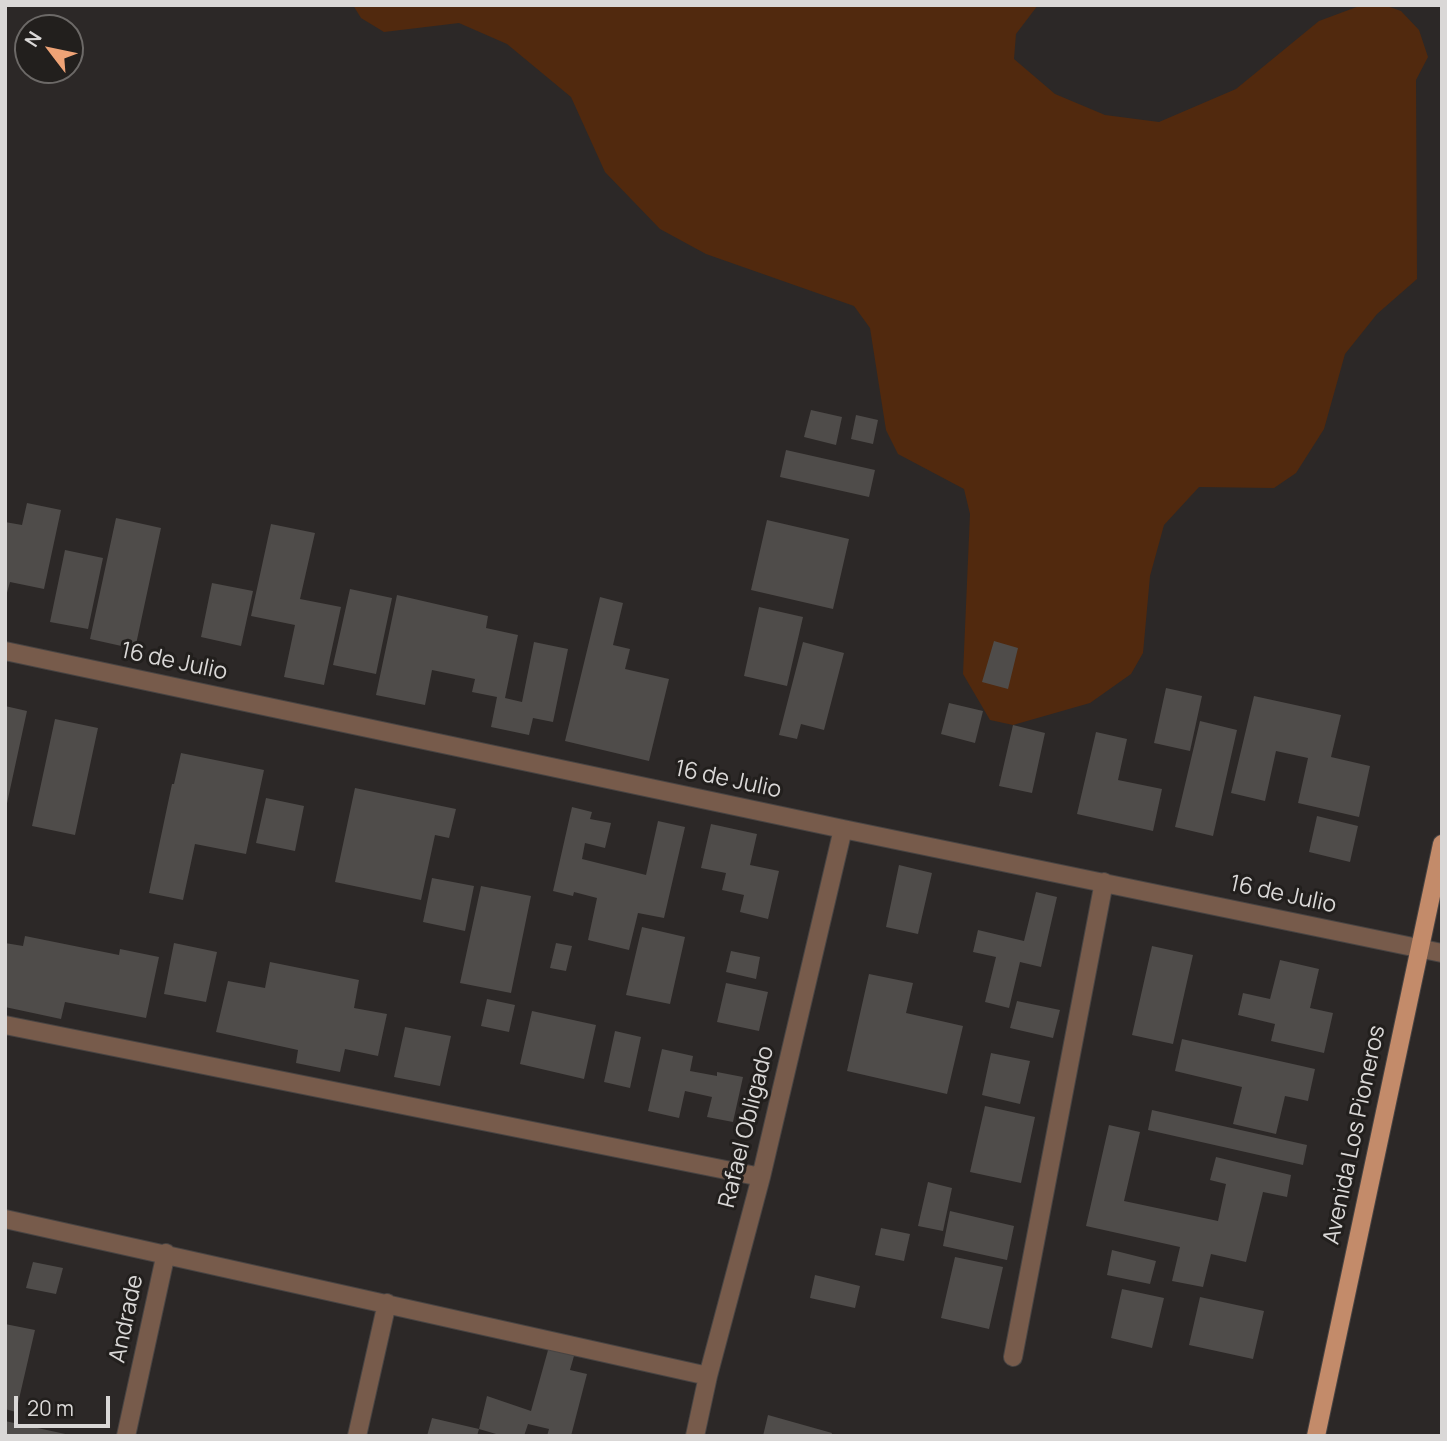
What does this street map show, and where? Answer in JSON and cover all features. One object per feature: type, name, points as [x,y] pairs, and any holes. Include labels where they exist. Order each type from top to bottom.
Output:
[{"type":"main road","name":"Avenida Los Pioneros","points":[[1316,1436],[1442,844]]},
{"type":"street","name":"16 de Julio","points":[[5,651],[1442,953]]},
{"type":"street","name":"Rafael Obligado","points":[[695,1436],[708,1376],[761,1177],[843,829]]},
{"type":"street","points":[[1013,1357],[1104,882]]},
{"type":"street","points":[[5,1026],[761,1177]]},
{"type":"street","points":[[5,1219],[708,1376]]},
{"type":"street","name":"Andrade","points":[[126,1436],[166,1253]]},
{"type":"street","points":[[357,1436],[387,1303]]},
{"type":"shaded area","points":[[353,5],[1038,5],[1016,34],[1014,59],[1055,94],[1105,115],[1159,122],[1236,89],[1319,21],[1362,5],[1384,5],[1401,11],[1419,30],[1428,57],[1416,80],[1417,279],[1377,314],[1345,354],[1324,429],[1296,473],[1274,488],[1199,487],[1164,525],[1150,576],[1143,653],[1131,674],[1090,703],[1013,725],[990,720],[963,674],[970,514],[964,489],[898,454],[886,430],[870,328],[854,306],[706,254],[660,229],[605,172],[571,97],[507,44],[459,23],[384,32],[361,18]]},
{"type":"building","points":[[811,410],[842,417],[836,445],[804,437]]},
{"type":"building","points":[[856,415],[878,420],[873,444],[851,439]]},
{"type":"building","points":[[786,450],[875,470],[869,497],[780,477]]},
{"type":"building","points":[[27,503],[61,510],[44,589],[10,582],[5,600],[5,522],[22,525]]},
{"type":"building","points":[[116,518],[161,528],[135,649],[90,639]]},
{"type":"building","points":[[767,520],[849,539],[833,609],[751,590]]},
{"type":"building","points":[[271,524],[315,533],[300,599],[341,607],[324,685],[284,677],[295,625],[251,616]]},
{"type":"building","points":[[65,550],[103,558],[88,629],[50,622]]},
{"type":"building","points":[[212,583],[253,591],[241,646],[201,637]]},
{"type":"building","points":[[350,589],[392,598],[376,674],[333,665]]},
{"type":"building","points":[[397,595],[488,616],[486,628],[518,635],[505,698],[522,702],[534,642],[568,649],[553,722],[533,718],[529,735],[491,727],[497,697],[472,692],[475,679],[432,670],[425,705],[376,695]]},
{"type":"building","points":[[600,597],[623,603],[613,645],[630,649],[625,669],[669,679],[649,761],[565,741]]},
{"type":"building","points":[[759,607],[803,617],[787,686],[744,676]]},
{"type":"building","points":[[994,641],[1018,648],[1008,689],[982,682]]},
{"type":"building","points":[[803,642],[844,653],[824,730],[801,724],[797,739],[779,735]]},
{"type":"building","points":[[1166,688],[1202,696],[1190,751],[1154,743]]},
{"type":"building","points":[[1254,696],[1341,715],[1331,757],[1370,766],[1359,817],[1298,803],[1308,758],[1276,751],[1265,801],[1231,793]]},
{"type":"building","points":[[949,703],[983,711],[975,743],[941,734]]},
{"type":"building","points":[[5,706],[27,711],[6,808],[5,808]]},
{"type":"building","points":[[55,719],[98,728],[75,835],[32,826]]},
{"type":"building","points":[[1200,721],[1237,730],[1213,836],[1175,827]]},
{"type":"building","points":[[1013,725],[1045,733],[1032,793],[999,786]]},
{"type":"building","points":[[1096,732],[1127,739],[1118,780],[1162,789],[1153,831],[1077,814]]},
{"type":"building","points":[[181,753],[264,770],[246,854],[195,844],[183,900],[149,893]]},
{"type":"building","points":[[355,788],[456,809],[449,838],[435,835],[421,900],[335,882]]},
{"type":"building","points":[[266,798],[304,806],[295,851],[256,843]]},
{"type":"building","points":[[572,807],[592,812],[590,819],[611,823],[605,848],[585,843],[582,859],[646,875],[658,821],[685,827],[664,918],[638,913],[629,950],[588,940],[597,898],[574,892],[573,896],[553,891]]},
{"type":"building","points":[[1317,816],[1358,826],[1350,862],[1309,852]]},
{"type":"building","points":[[711,824],[757,834],[750,865],[779,871],[768,919],[740,912],[744,895],[722,890],[726,873],[701,868]]},
{"type":"building","points":[[899,865],[932,873],[918,934],[886,927]]},
{"type":"building","points":[[432,878],[474,886],[465,931],[423,922]]},
{"type":"building","points":[[481,886],[531,896],[511,993],[460,983]]},
{"type":"building","points":[[1036,892],[1057,897],[1041,967],[1020,962],[1009,1008],[985,1002],[996,957],[973,952],[978,930],[1024,941]]},
{"type":"building","points":[[642,927],[685,937],[670,1004],[626,995]]},
{"type":"building","points":[[25,936],[119,955],[120,949],[159,957],[146,1018],[65,1002],[61,1019],[5,1007],[5,943],[23,946]]},
{"type":"building","points":[[174,943],[217,952],[206,1002],[164,994]]},
{"type":"building","points":[[556,943],[572,946],[566,971],[550,968]]},
{"type":"building","points":[[1152,946],[1193,955],[1173,1044],[1132,1035]]},
{"type":"building","points":[[731,951],[760,957],[756,979],[726,972]]},
{"type":"building","points":[[1280,960],[1319,969],[1310,1008],[1333,1013],[1324,1053],[1271,1041],[1275,1024],[1238,1015],[1243,993],[1270,999]]},
{"type":"building","points":[[270,962],[359,980],[354,1008],[387,1014],[378,1056],[345,1049],[340,1072],[296,1063],[298,1050],[216,1032],[228,981],[265,988]]},
{"type":"building","points":[[869,974],[913,983],[906,1013],[963,1026],[947,1094],[847,1071]]},
{"type":"building","points":[[726,983],[768,992],[759,1031],[717,1022]]},
{"type":"building","points":[[487,999],[515,1005],[509,1032],[481,1026]]},
{"type":"building","points":[[1017,1001],[1060,1010],[1053,1038],[1010,1028]]},
{"type":"building","points":[[532,1011],[596,1025],[584,1079],[520,1064]]},
{"type":"building","points":[[405,1027],[451,1036],[440,1086],[394,1077]]},
{"type":"building","points":[[615,1031],[641,1037],[630,1088],[604,1082]]},
{"type":"building","points":[[1182,1039],[1315,1069],[1308,1101],[1285,1096],[1276,1134],[1233,1124],[1242,1087],[1175,1071]]},
{"type":"building","points":[[662,1049],[693,1056],[690,1071],[743,1077],[733,1122],[707,1117],[712,1097],[685,1091],[679,1118],[648,1111]]},
{"type":"building","points":[[991,1053],[1030,1061],[1020,1104],[982,1095]]},
{"type":"building","points":[[985,1106],[1035,1117],[1021,1183],[970,1172]]},
{"type":"building","points":[[1152,1110],[1307,1145],[1303,1165],[1148,1130]]},
{"type":"building","points":[[1109,1125],[1140,1132],[1124,1201],[1218,1221],[1226,1184],[1210,1180],[1216,1157],[1291,1175],[1287,1197],[1263,1192],[1246,1262],[1211,1254],[1203,1287],[1172,1281],[1180,1247],[1086,1226]]},
{"type":"building","points":[[928,1182],[952,1188],[943,1231],[918,1226]]},
{"type":"building","points":[[950,1211],[1014,1226],[1007,1260],[943,1246]]},
{"type":"building","points":[[881,1228],[910,1234],[904,1261],[875,1255]]},
{"type":"building","points":[[1112,1250],[1156,1261],[1150,1284],[1107,1275]]},
{"type":"building","points":[[955,1257],[1003,1267],[989,1329],[941,1318]]},
{"type":"building","points":[[33,1262],[63,1268],[56,1294],[26,1288]]},
{"type":"building","points":[[815,1275],[860,1286],[855,1308],[810,1298]]},
{"type":"building","points":[[1122,1289],[1164,1298],[1152,1348],[1111,1338]]},
{"type":"building","points":[[1200,1297],[1264,1311],[1253,1359],[1189,1345]]},
{"type":"building","points":[[5,1324],[35,1330],[16,1412],[5,1409]]},
{"type":"building","points":[[550,1343],[576,1349],[570,1370],[587,1374],[571,1436],[547,1436],[549,1429],[528,1424],[524,1436],[503,1436],[479,1429],[487,1396],[531,1411]]},
{"type":"building","points":[[768,1415],[832,1433],[831,1436],[763,1436]]},
{"type":"building","points":[[432,1418],[479,1429],[477,1436],[427,1436]]},
{"type":"building","points":[[5,1421],[70,1435],[70,1436],[5,1436]]}]
